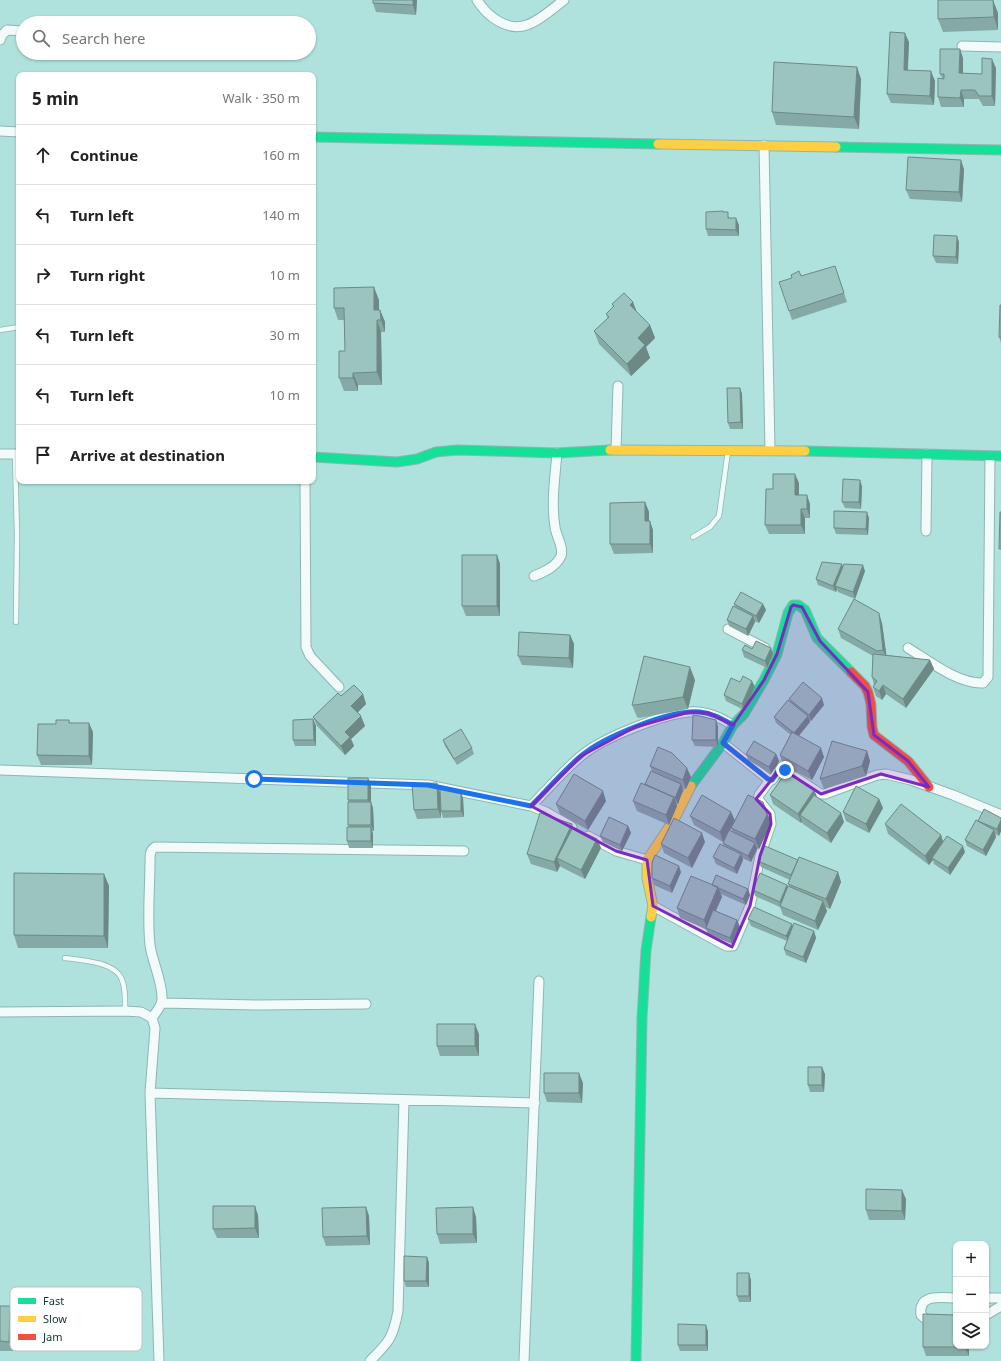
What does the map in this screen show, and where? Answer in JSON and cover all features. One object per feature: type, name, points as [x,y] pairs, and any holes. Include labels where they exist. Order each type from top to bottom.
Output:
[{"type":"street","points":[[477,0],[494,19],[511,26],[520,26],[527,25],[538,19],[564,0]]},
{"type":"street","points":[[0,40],[2,34],[7,30],[16,31]]},
{"type":"street","points":[[962,46],[1001,47]]},
{"type":"street","points":[[0,131],[16,132]]},
{"type":"street","points":[[316,137],[1001,150]]},
{"type":"street","points":[[764,145],[770,450]]},
{"type":"street","points":[[616,450],[618,386]]},
{"type":"street","points":[[316,457],[397,462],[417,459],[436,452],[445,451],[557,453],[616,450],[770,450],[1001,456]]},
{"type":"street","points":[[534,576],[550,569],[560,558],[561,554],[561,547],[555,527],[554,514],[557,453]]},
{"type":"street","points":[[0,454],[16,454]]},
{"type":"street","points":[[926,532],[927,454]]},
{"type":"street","points":[[908,648],[948,672],[967,681],[983,683],[988,677],[990,456]]},
{"type":"street","points":[[305,484],[306,647],[310,656],[339,687]]},
{"type":"street","points":[[636,1361],[642,1011],[646,950],[653,906],[647,878],[648,860],[675,818],[694,781],[723,743],[733,725],[744,714],[756,694],[777,654],[788,613],[793,605],[802,607],[808,614],[815,633],[820,641],[865,686],[871,704],[872,727],[874,735],[908,761],[929,787]]},
{"type":"street","points":[[728,629],[777,654]]},
{"type":"street","points":[[531,806],[581,756],[593,747],[635,727],[689,712],[709,713],[722,718],[733,725]]},
{"type":"street","points":[[723,743],[770,780]]},
{"type":"street","points":[[0,770],[428,785],[531,806],[546,812],[616,851],[648,860]]},
{"type":"street","points":[[653,906],[726,946],[733,946],[750,906],[760,856],[771,824],[770,814],[758,799],[759,795],[779,770],[784,770],[823,794],[881,774],[892,775],[954,795],[1001,815]]},
{"type":"street","points":[[152,1018],[162,1003],[162,990],[150,944],[150,861],[152,849],[155,847],[464,851]]},
{"type":"street","points":[[524,1361],[540,981]]},
{"type":"street","points":[[162,1003],[258,1005],[366,1004]]},
{"type":"street","points":[[0,1012],[125,1011],[141,1012],[152,1018],[155,1028],[150,1093],[159,1361]]},
{"type":"street","points":[[150,1093],[534,1103]]},
{"type":"street","points":[[370,1361],[385,1346],[393,1335],[398,1311],[404,1100]]},
{"type":"street","points":[[953,1298],[932,1298],[926,1300],[920,1309],[920,1315],[928,1321],[953,1322]]},
{"type":"street","points":[[989,1298],[1001,1298]]},
{"type":"street","points":[[989,1313],[1001,1306]]},
{"type":"lane","points":[[0,330],[16,327]]},
{"type":"lane","points":[[693,536],[710,527],[719,516],[728,450]]},
{"type":"lane","points":[[16,622],[17,484]]},
{"type":"lane","points":[[65,958],[92,962],[108,967],[119,974],[123,983],[125,1011]]},
{"type":"highlighted area","points":[[793,605],[802,607],[820,641],[868,692],[874,735],[908,761],[929,787],[881,774],[821,794],[781,768],[756,799],[770,814],[771,824],[760,856],[750,906],[732,947],[653,906],[647,860],[616,851],[531,806],[581,756],[635,727],[689,712],[709,713],[733,725],[764,680],[777,654],[791,607]]},
{"type":"building","points":[[373,0],[413,0],[413,5],[373,3]]},
{"type":"building","points":[[938,0],[993,0],[994,17],[938,19]]},
{"type":"building","points":[[890,32],[905,33],[904,70],[931,71],[930,96],[887,94]]},
{"type":"building","points":[[940,49],[960,49],[959,73],[982,74],[982,58],[992,59],[992,96],[979,96],[975,90],[961,90],[960,98],[938,97],[938,78],[944,79],[944,74],[940,74]]},
{"type":"building","points":[[774,62],[857,67],[854,117],[772,112]]},
{"type":"building","points":[[908,157],[961,160],[959,192],[906,190]]},
{"type":"building","points":[[706,212],[728,212],[728,218],[736,218],[736,230],[706,229]]},
{"type":"building","points":[[934,235],[957,236],[956,257],[933,256]]},
{"type":"building","points":[[835,266],[844,293],[789,311],[779,282],[792,278],[791,275],[799,271],[801,276]]},
{"type":"building","points":[[374,287],[374,310],[380,310],[381,320],[377,320],[377,372],[353,373],[353,378],[339,378],[339,351],[345,351],[344,308],[334,308],[334,288]]},
{"type":"building","points":[[624,293],[633,302],[630,305],[650,325],[638,338],[645,345],[627,364],[594,331],[609,317],[606,314],[614,306],[612,304]]},
{"type":"building","points":[[1000,305],[1001,337],[999,337]]},
{"type":"building","points":[[727,388],[740,388],[741,422],[728,423]]},
{"type":"building","points":[[773,474],[795,474],[795,495],[807,495],[807,509],[801,509],[801,525],[765,525],[766,489],[773,489]]},
{"type":"building","points":[[843,479],[860,480],[859,502],[842,502]]},
{"type":"building","points":[[645,502],[645,521],[650,521],[650,544],[610,544],[610,503]]},
{"type":"building","points":[[834,511],[867,512],[866,529],[834,528]]},
{"type":"building","points":[[1000,512],[1001,549],[999,549]]},
{"type":"building","points":[[462,555],[497,555],[497,606],[462,606]]},
{"type":"building","points":[[822,562],[842,564],[833,586],[816,579]]},
{"type":"building","points":[[844,564],[863,565],[853,592],[835,586]]},
{"type":"building","points":[[741,592],[763,604],[756,616],[734,604]]},
{"type":"building","points":[[854,599],[879,613],[883,650],[877,651],[838,629]]},
{"type":"building","points":[[733,606],[753,616],[746,629],[727,620]]},
{"type":"building","points":[[519,632],[570,635],[569,658],[518,656]]},
{"type":"building","points":[[756,641],[771,648],[765,661],[742,650],[745,645],[752,649]]},
{"type":"building","points":[[873,654],[930,660],[903,699],[883,685],[879,691],[873,687],[877,681],[872,677]]},
{"type":"building","points":[[644,656],[690,667],[683,697],[632,705]]},
{"type":"building","points":[[743,676],[752,681],[742,704],[724,695],[731,678],[740,682]]},
{"type":"building","points":[[803,682],[822,698],[809,715],[789,699]]},
{"type":"building","points":[[354,685],[363,694],[351,706],[361,716],[345,732],[350,737],[341,746],[313,717],[338,693],[341,696]]},
{"type":"building","points":[[788,700],[808,716],[794,733],[774,717]]},
{"type":"building","points":[[693,715],[716,720],[716,740],[692,740]]},
{"type":"building","points":[[313,719],[314,740],[293,740],[293,720]]},
{"type":"building","points":[[56,720],[69,720],[69,723],[89,723],[89,756],[37,755],[38,724],[56,724]]},
{"type":"building","points":[[461,729],[472,748],[454,759],[443,740]]},
{"type":"building","points":[[792,732],[821,748],[808,771],[780,755]]},
{"type":"building","points":[[754,741],[776,754],[769,767],[746,754]]},
{"type":"building","points":[[832,741],[867,751],[862,766],[820,779]]},
{"type":"building","points":[[658,747],[672,753],[687,768],[683,780],[650,766]]},
{"type":"building","points":[[651,771],[681,784],[675,798],[645,784]]},
{"type":"building","points":[[787,771],[814,790],[798,814],[770,795]]},
{"type":"building","points":[[574,774],[603,791],[585,821],[556,804]]},
{"type":"building","points":[[348,778],[368,778],[368,800],[348,800]]},
{"type":"building","points":[[437,783],[438,809],[414,810],[412,784]]},
{"type":"building","points":[[641,783],[674,797],[666,815],[633,801]]},
{"type":"building","points":[[856,786],[879,799],[866,824],[843,812]]},
{"type":"building","points":[[440,789],[461,791],[461,811],[441,811]]},
{"type":"building","points":[[702,795],[731,812],[720,832],[690,816]]},
{"type":"building","points":[[748,795],[763,802],[767,815],[755,839],[731,828]]},
{"type":"building","points":[[814,795],[841,813],[827,833],[800,815]]},
{"type":"building","points":[[348,802],[371,802],[371,825],[348,825]]},
{"type":"building","points":[[901,804],[941,835],[925,856],[885,824]]},
{"type":"building","points":[[984,809],[1001,818],[997,829],[978,821]]},
{"type":"building","points":[[540,813],[572,824],[554,862],[527,854]]},
{"type":"building","points":[[609,817],[628,826],[620,845],[600,836]]},
{"type":"building","points":[[674,818],[702,833],[688,858],[661,844]]},
{"type":"building","points":[[976,820],[994,830],[983,850],[965,840]]},
{"type":"building","points":[[347,827],[371,827],[371,841],[347,841]]},
{"type":"building","points":[[573,827],[597,839],[581,870],[557,858]]},
{"type":"building","points":[[729,830],[755,843],[748,856],[723,843]]},
{"type":"building","points":[[947,836],[963,846],[948,868],[932,858]]},
{"type":"building","points":[[720,844],[741,854],[734,868],[713,857]]},
{"type":"building","points":[[765,846],[798,860],[791,875],[758,861]]},
{"type":"building","points":[[655,855],[679,866],[670,886],[652,878],[652,863]]},
{"type":"building","points":[[799,857],[838,872],[826,899],[788,884]]},
{"type":"building","points":[[14,873],[104,874],[104,936],[14,935]]},
{"type":"building","points":[[760,873],[787,885],[780,902],[753,890]]},
{"type":"building","points":[[716,875],[748,889],[743,899],[712,885]]},
{"type":"building","points":[[691,876],[718,887],[704,920],[677,908]]},
{"type":"building","points":[[788,886],[823,901],[815,921],[780,906]]},
{"type":"building","points":[[754,907],[792,924],[786,936],[748,919]]},
{"type":"building","points":[[713,910],[737,920],[730,938],[706,928]]},
{"type":"building","points":[[794,923],[814,931],[803,957],[784,949]]},
{"type":"building","points":[[437,1024],[475,1024],[475,1046],[437,1046]]},
{"type":"building","points":[[808,1067],[822,1067],[822,1085],[808,1085]]},
{"type":"building","points":[[544,1073],[579,1073],[579,1093],[544,1093]]},
{"type":"building","points":[[866,1189],[902,1190],[902,1211],[866,1210]]},
{"type":"building","points":[[213,1206],[255,1206],[255,1228],[213,1229]]},
{"type":"building","points":[[366,1207],[367,1236],[323,1237],[322,1208]]},
{"type":"building","points":[[473,1207],[473,1234],[437,1234],[436,1208]]},
{"type":"building","points":[[404,1256],[427,1257],[426,1281],[404,1281]]},
{"type":"building","points":[[737,1273],[749,1273],[749,1296],[737,1296]]},
{"type":"building","points":[[0,1306],[10,1306],[9,1342],[0,1341]]},
{"type":"building","points":[[923,1314],[953,1315],[953,1347],[923,1347]]},
{"type":"building","points":[[678,1324],[706,1325],[706,1345],[678,1345]]},
{"type":"traffic: fast","points":[[316,137],[658,144]]},
{"type":"traffic: fast","points":[[836,147],[1001,150]]},
{"type":"traffic: fast","points":[[316,457],[397,462],[417,459],[436,452],[457,450],[557,453],[610,450]]},
{"type":"traffic: fast","points":[[805,451],[1001,456]]},
{"type":"traffic: fast","points":[[691,786],[723,743],[733,725],[744,714],[764,680],[777,654],[788,613],[793,605],[798,605],[805,610],[817,638],[851,672]]},
{"type":"traffic: fast","points":[[636,1361],[642,1018],[646,950],[651,917]]},
{"type":"traffic: slow","points":[[658,144],[836,147]]},
{"type":"traffic: slow","points":[[610,450],[805,451]]},
{"type":"traffic: slow","points":[[651,917],[653,906],[647,878],[647,860],[675,818],[691,786]]},
{"type":"traffic: jam","points":[[851,672],[865,686],[868,692],[871,704],[872,727],[874,735],[908,761],[929,787]]},
{"type":"route","points":[[254,779],[428,785],[531,806],[581,756],[593,747],[635,727],[679,713],[689,712],[709,713],[722,718],[733,725],[723,743],[768,779],[772,780],[779,770],[785,770]]}]
